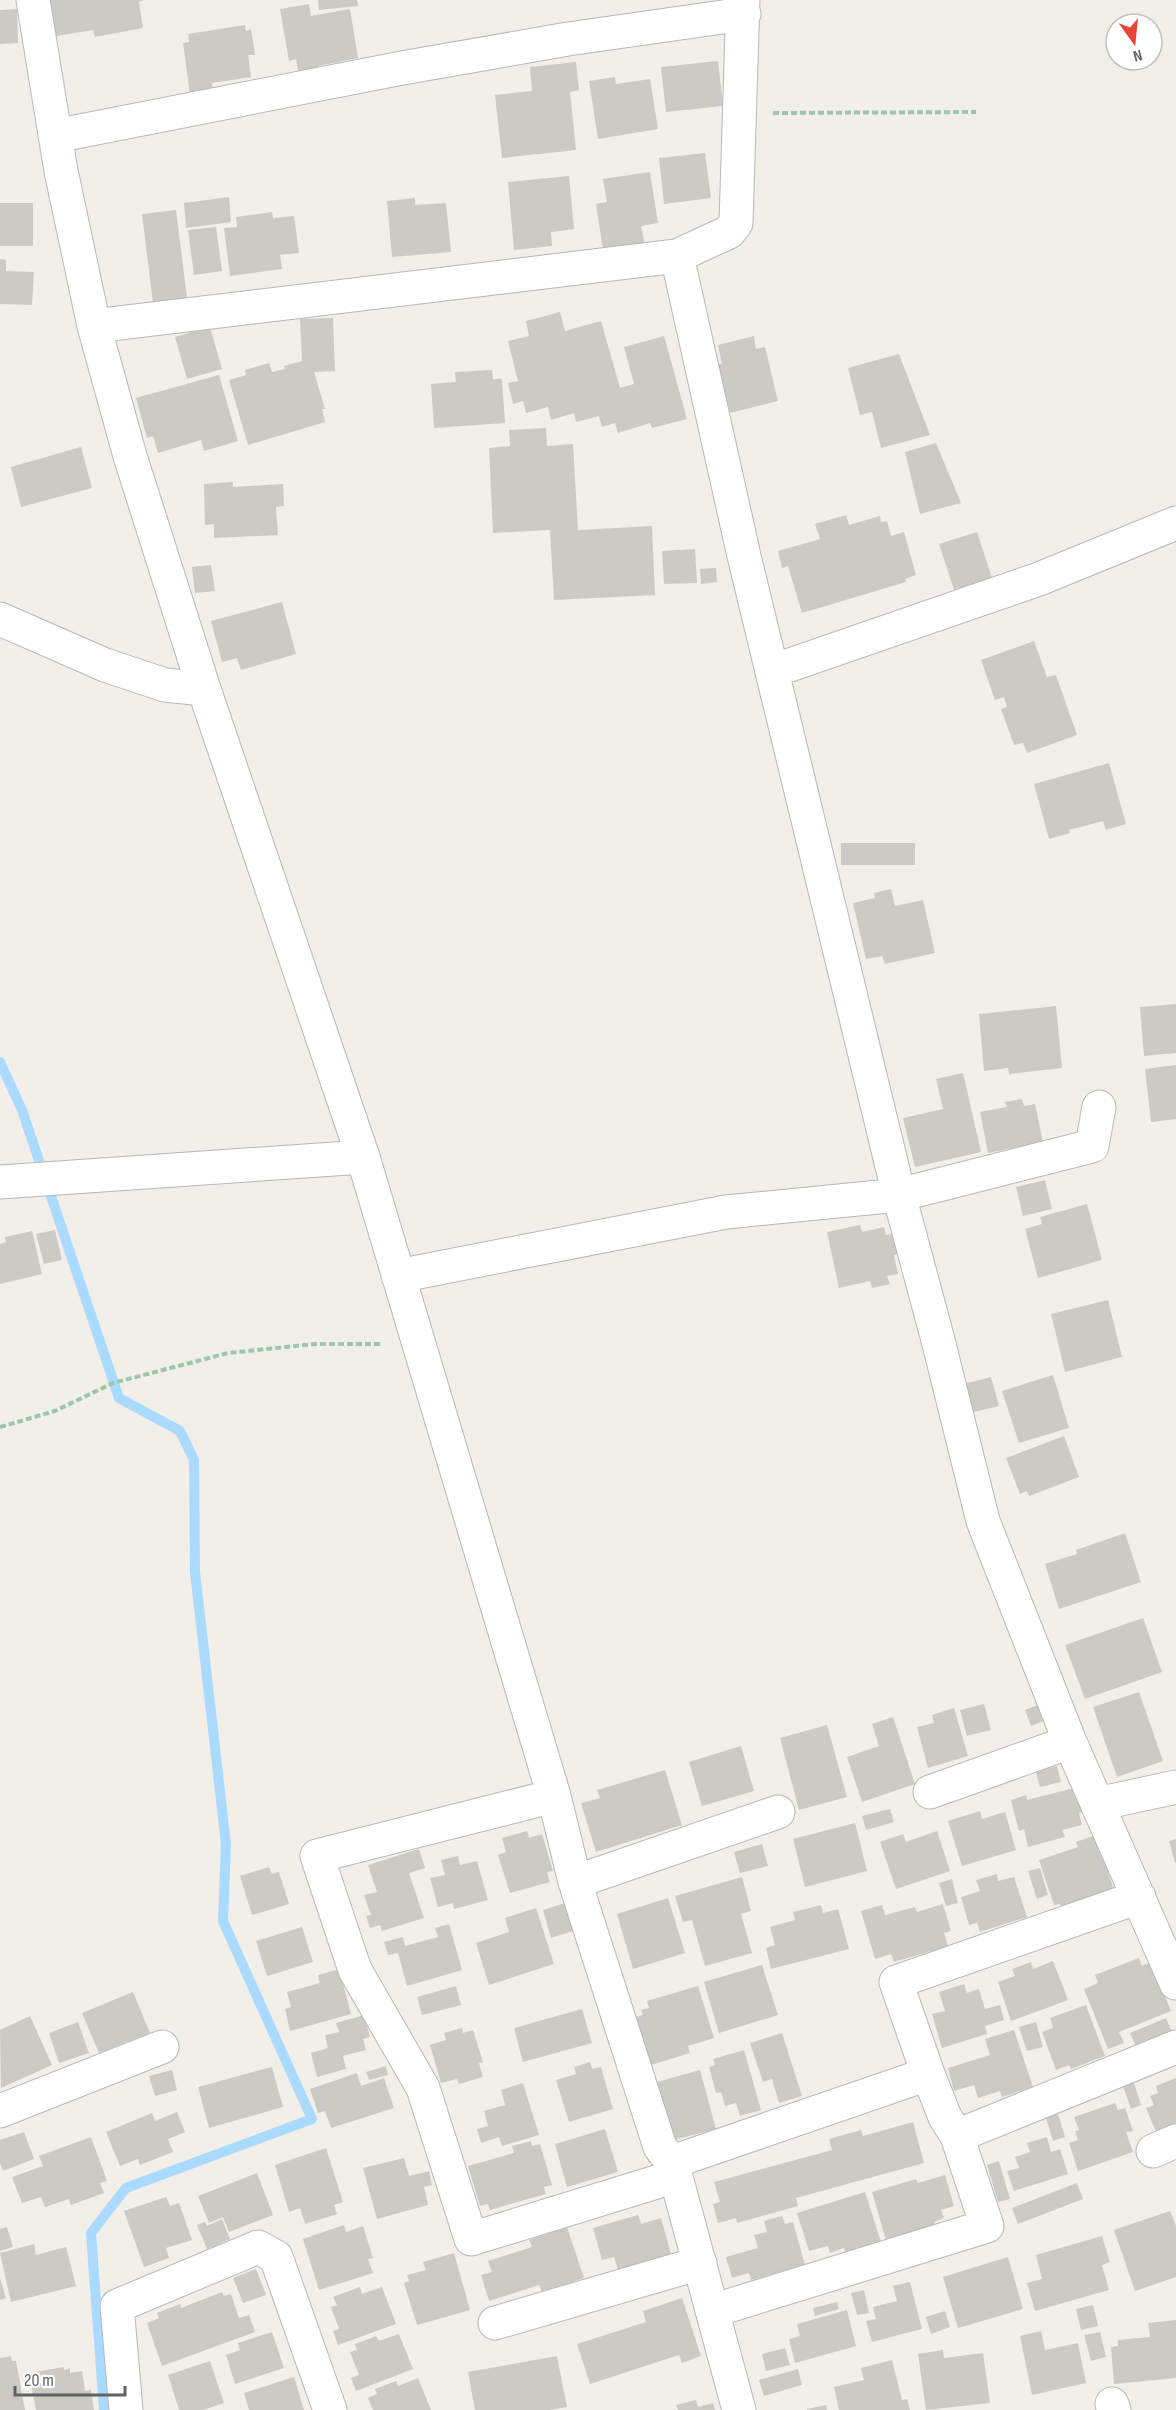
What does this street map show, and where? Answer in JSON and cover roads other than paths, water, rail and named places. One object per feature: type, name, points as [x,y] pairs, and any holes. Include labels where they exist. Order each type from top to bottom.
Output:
[{"type":"street","points":[[33,0],[55,136],[94,326],[130,456],[204,689],[363,1157],[554,1796],[575,1882],[660,2147],[674,2169],[739,2410]]},
{"type":"street","points":[[55,136],[414,66],[743,7],[736,223],[729,232],[677,256],[94,326]]},
{"type":"street","points":[[677,256],[771,668],[900,1195],[983,1521],[1070,1742],[1176,1983]]},
{"type":"street","points":[[771,668],[789,665],[1039,579],[1176,523]]},
{"type":"street","points":[[0,619],[105,665],[165,685],[204,689]]},
{"type":"street","points":[[398,1276],[726,1212],[900,1195],[1092,1146],[1099,1107]]},
{"type":"street","points":[[0,1182],[363,1157]]},
{"type":"street","points":[[930,1792],[1070,1742]]},
{"type":"street","points":[[1097,1804],[1176,1787]]},
{"type":"street","points":[[554,1796],[317,1856],[355,1970],[423,2088],[471,2240],[674,2169],[928,2074]]},
{"type":"street","points":[[575,1882],[778,1812]]},
{"type":"street","points":[[712,2311],[987,2226],[957,2136],[945,2118],[896,1982],[1139,1897]]},
{"type":"street","points":[[0,2111],[162,2046]]},
{"type":"street","points":[[957,2136],[1176,2047]]},
{"type":"street","points":[[126,2410],[117,2306],[258,2247],[276,2257],[330,2410]]},
{"type":"street","points":[[495,2323],[700,2263]]},
{"type":"waterway","points":[[0,1062],[22,1110],[119,1398],[180,1431],[194,1460],[195,1572],[226,1844],[223,1921],[312,2119],[126,2188],[91,2233],[104,2410]]}]
